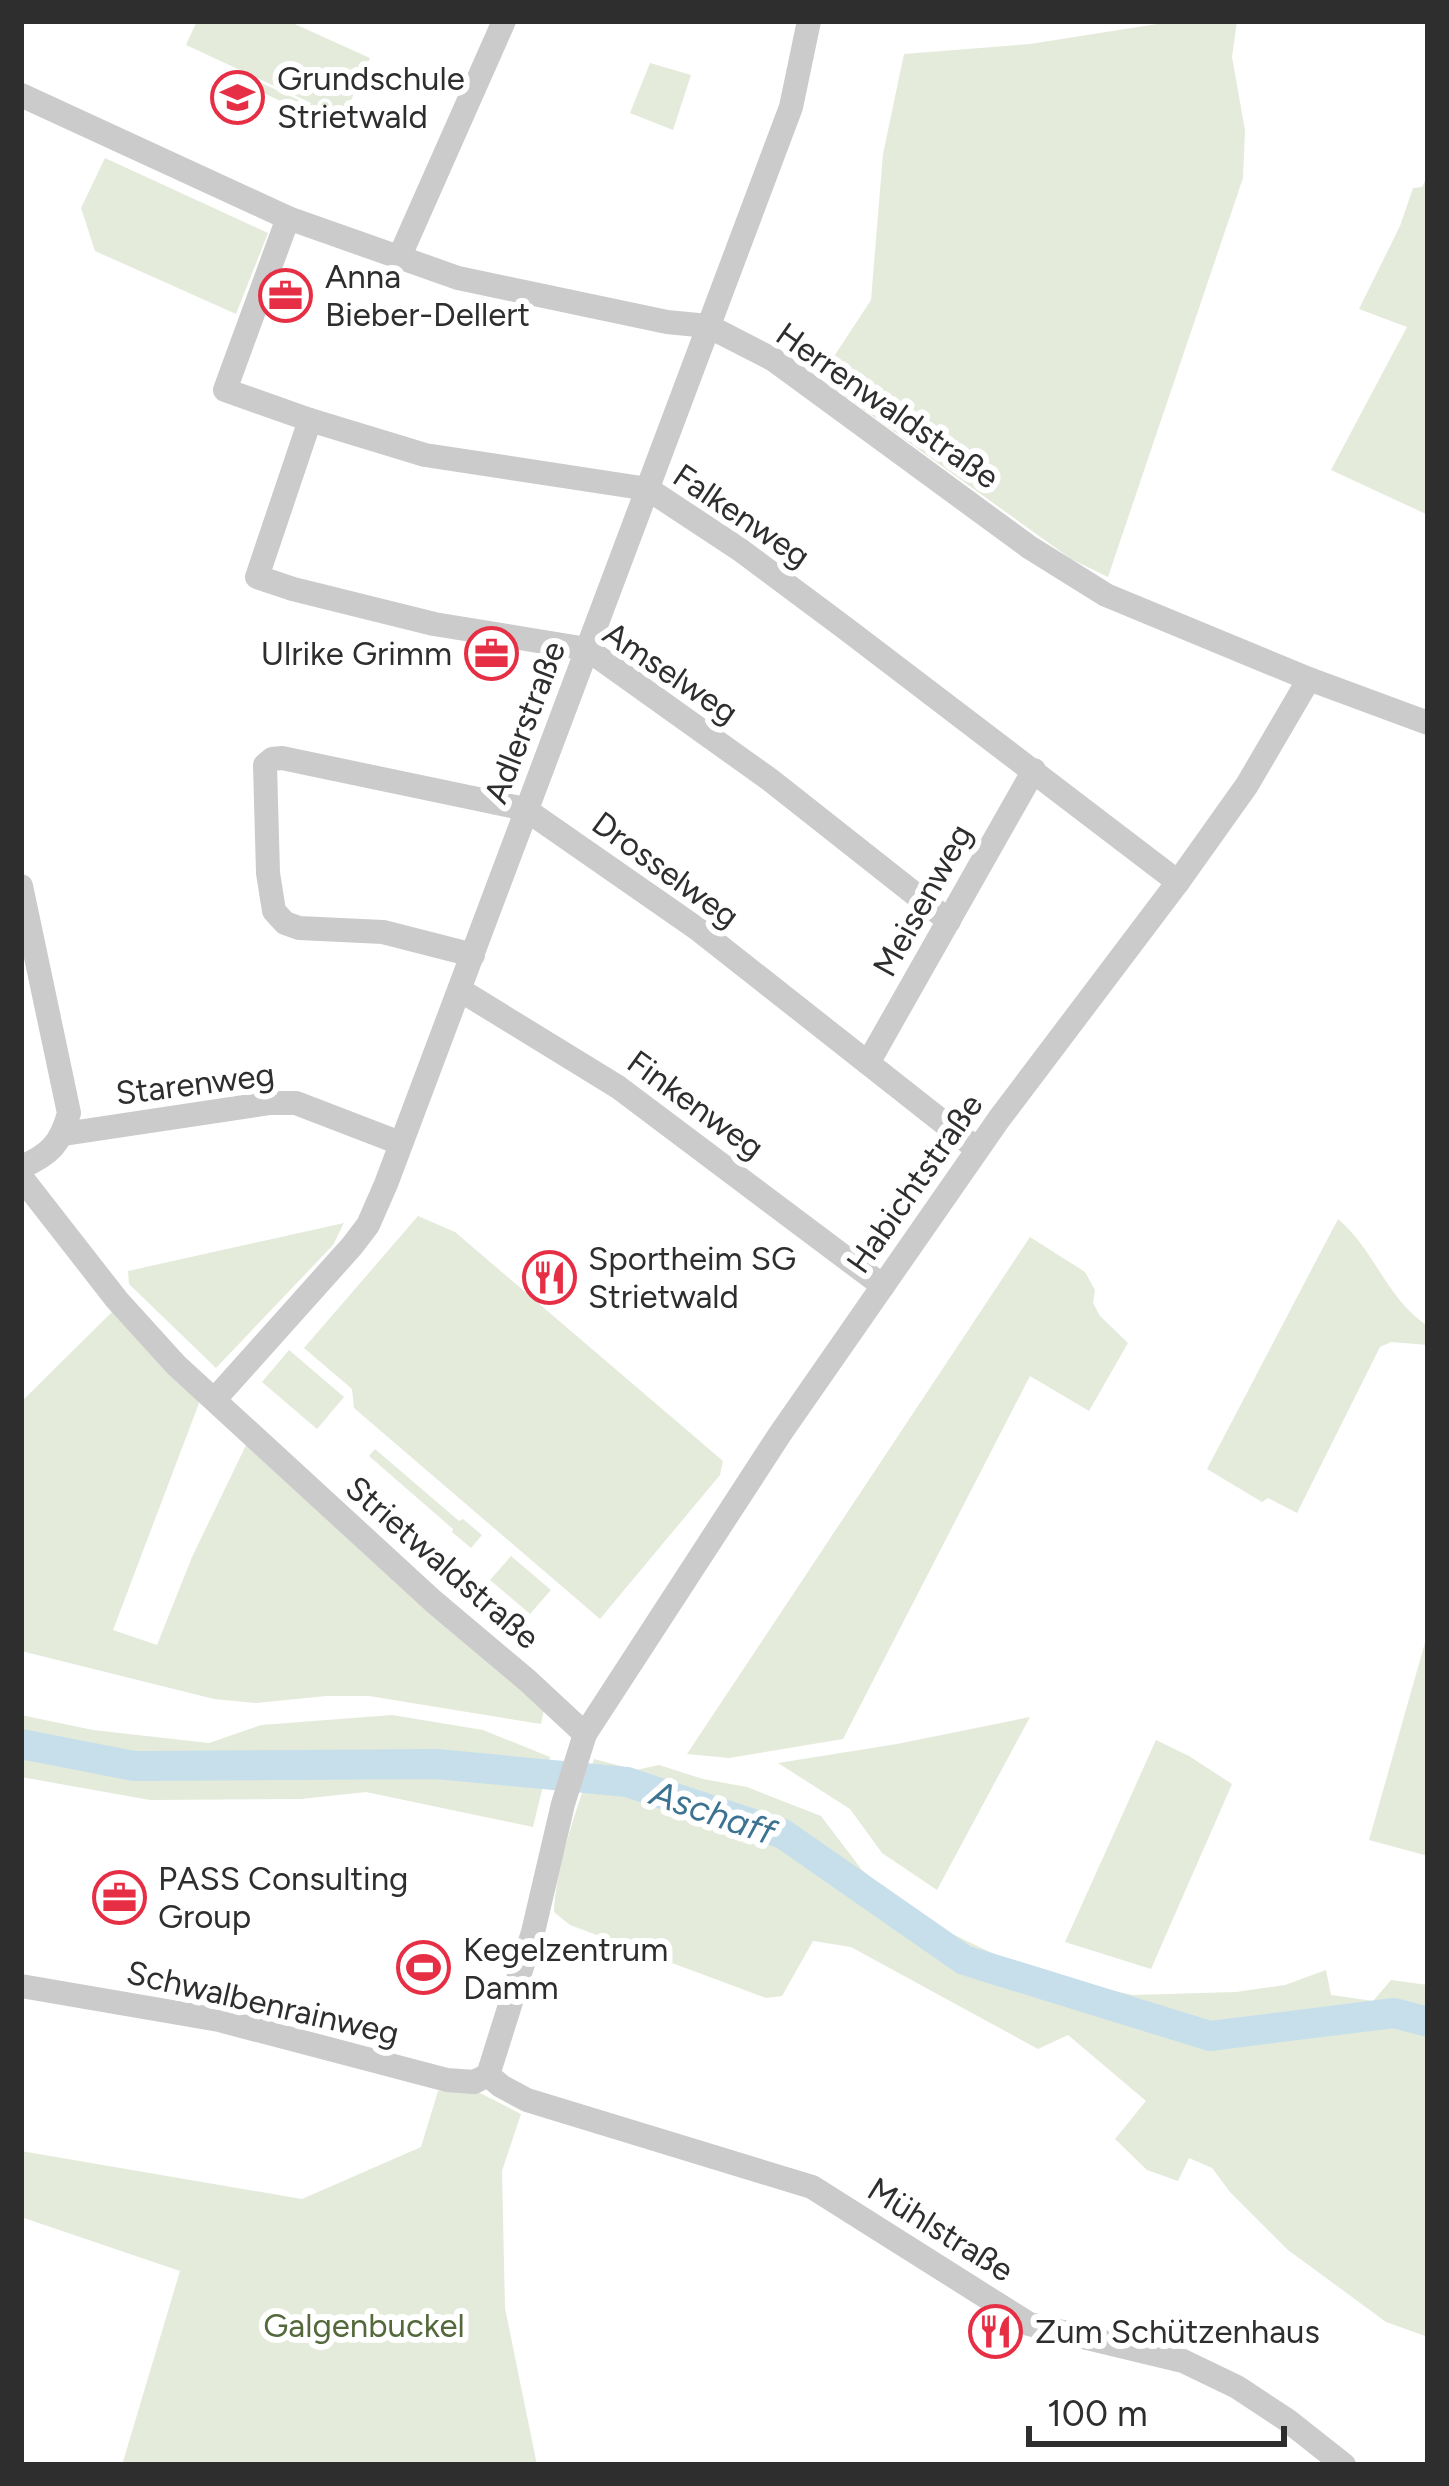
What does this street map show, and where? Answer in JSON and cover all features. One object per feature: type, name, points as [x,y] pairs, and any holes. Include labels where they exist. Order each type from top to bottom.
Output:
[{"type":"street","points":[[399,258],[504,21]]},
{"type":"street","name":"Adlerstraße","points":[[214,1399],[368,1225],[791,107],[809,21]]},
{"type":"street","name":"Herrenwaldstraße","points":[[21,95],[288,218],[458,278],[615,312],[708,326],[774,360],[1029,547],[1106,595],[1428,723]]},
{"type":"street","name":"Falkenweg","points":[[288,218],[225,390],[425,455],[648,489],[740,549],[1178,882]]},
{"type":"street","name":"Amselweg","points":[[310,420],[256,577],[434,624],[587,649],[769,779],[949,921]]},
{"type":"street","name":"Habichtstraße","points":[[585,1734],[780,1433],[977,1149],[1178,882],[1246,785],[1309,679]]},
{"type":"street","name":"Drosselweg","points":[[472,955],[383,932],[299,928],[285,923],[274,911],[268,873],[265,765],[281,758],[525,809],[699,930],[977,1149]]},
{"type":"street","name":"Meisenweg","points":[[868,1063],[1034,770]]},
{"type":"street","points":[[21,886],[69,1113],[64,1134],[42,1158],[21,1167]]},
{"type":"street","name":"Finkenweg","points":[[460,990],[618,1087],[883,1286]]},
{"type":"street","name":"Starenweg","points":[[64,1134],[296,1103],[400,1144]]},
{"type":"street","name":"Strietwaldstraße","points":[[21,1177],[117,1300],[176,1365],[585,1734]]},
{"type":"street","points":[[488,2075],[533,1932],[585,1734]]},
{"type":"street","name":"Schwalbenrainweg","points":[[21,1986],[219,2020],[447,2080],[474,2082],[488,2075]]},
{"type":"street","name":"Mühlstraße","points":[[488,2075],[527,2100],[812,2187],[1029,2324],[1183,2361],[1238,2387],[1345,2465]]},
{"type":"green space","points":[[197,21],[288,21],[370,58],[343,118],[334,114],[327,127],[234,79],[237,72],[311,103],[186,45]]},
{"type":"green space","points":[[1176,21],[1237,21],[1232,57],[1245,130],[1243,178],[1108,577],[1071,559],[832,387],[827,367],[871,300],[883,154],[904,54],[1030,44]]},
{"type":"green space","points":[[650,63],[691,75],[673,130],[630,113]]},
{"type":"green space","points":[[105,158],[268,233],[236,314],[95,251],[81,208]]},
{"type":"green space","points":[[1428,175],[1428,515],[1331,470],[1407,327],[1359,309],[1400,226],[1413,188],[1422,187]]},
{"type":"green space","points":[[418,1216],[455,1232],[723,1461],[720,1475],[600,1619],[354,1408],[352,1389],[304,1348]]},
{"type":"green space","points":[[1338,1219],[1402,1303],[1428,1326],[1428,1345],[1391,1342],[1380,1347],[1297,1513],[1268,1498],[1262,1502],[1207,1469]]},
{"type":"green space","points":[[344,1223],[333,1245],[216,1368],[129,1284],[128,1271]]},
{"type":"green space","points":[[1030,1237],[1085,1272],[1095,1290],[1093,1303],[1100,1316],[1128,1343],[1089,1411],[1030,1376],[843,1739],[729,1758],[687,1754]]},
{"type":"green space","points":[[113,1311],[201,1398],[113,1630],[157,1645],[192,1557],[248,1441],[544,1710],[541,1724],[369,1696],[256,1703],[214,1699],[21,1651],[21,1402]]},
{"type":"green space","points":[[289,1350],[344,1397],[317,1429],[262,1382]]},
{"type":"green space","points":[[375,1449],[482,1535],[471,1548],[369,1456]]},
{"type":"green space","points":[[511,1556],[551,1590],[530,1614],[490,1580]]},
{"type":"green space","points":[[1428,1632],[1428,1856],[1369,1840]]},
{"type":"green space","points":[[21,1715],[93,1730],[209,1743],[261,1725],[392,1715],[483,1730],[550,1757],[533,1827],[366,1792],[301,1799],[150,1800],[21,1777]]},
{"type":"green space","points":[[1030,1717],[937,1890],[882,1853],[850,1809],[778,1763],[897,1744]]},
{"type":"green space","points":[[1156,1740],[1232,1784],[1151,1969],[1065,1942]]},
{"type":"green space","points":[[594,1759],[636,1770],[659,1765],[747,1787],[821,1816],[862,1870],[921,1919],[1036,1974],[1133,1995],[1236,1992],[1285,1985],[1326,1970],[1331,1995],[1373,2001],[1391,1980],[1428,1985],[1428,2337],[1386,2322],[1288,2250],[1212,2168],[1189,2158],[1178,2181],[1147,2170],[1115,2139],[1146,2101],[1068,2035],[1038,2049],[851,1947],[813,1941],[782,1996],[766,1998],[570,1925],[554,1912],[556,1894]]},
{"type":"green space","name":"Galgenbuckel","points":[[438,2091],[478,2092],[521,2114],[502,2171],[505,2308],[537,2465],[122,2465],[180,2271],[21,2217],[21,2151],[302,2199],[421,2147]]},
{"type":"waterway","name":"Aschaff","points":[[21,1744],[134,1766],[437,1764],[627,1782],[783,1834],[964,1960],[1210,2036],[1394,2013],[1428,2022]]},
{"type":"place","name":"Grundschule Strietwald","points":[[238,97]]},
{"type":"place","name":"Anna Bieber-Dellert","points":[[286,295]]},
{"type":"place","name":"Ulrike Grimm","points":[[491,653]]},
{"type":"place","name":"Sportheim SG Strietwald","points":[[549,1277]]},
{"type":"place","name":"PASS Consulting Group","points":[[119,1897]]},
{"type":"place","name":"Kegelzentrum Damm","points":[[424,1968]]},
{"type":"place","name":"Zum Schützenhaus","points":[[996,2331]]}]
